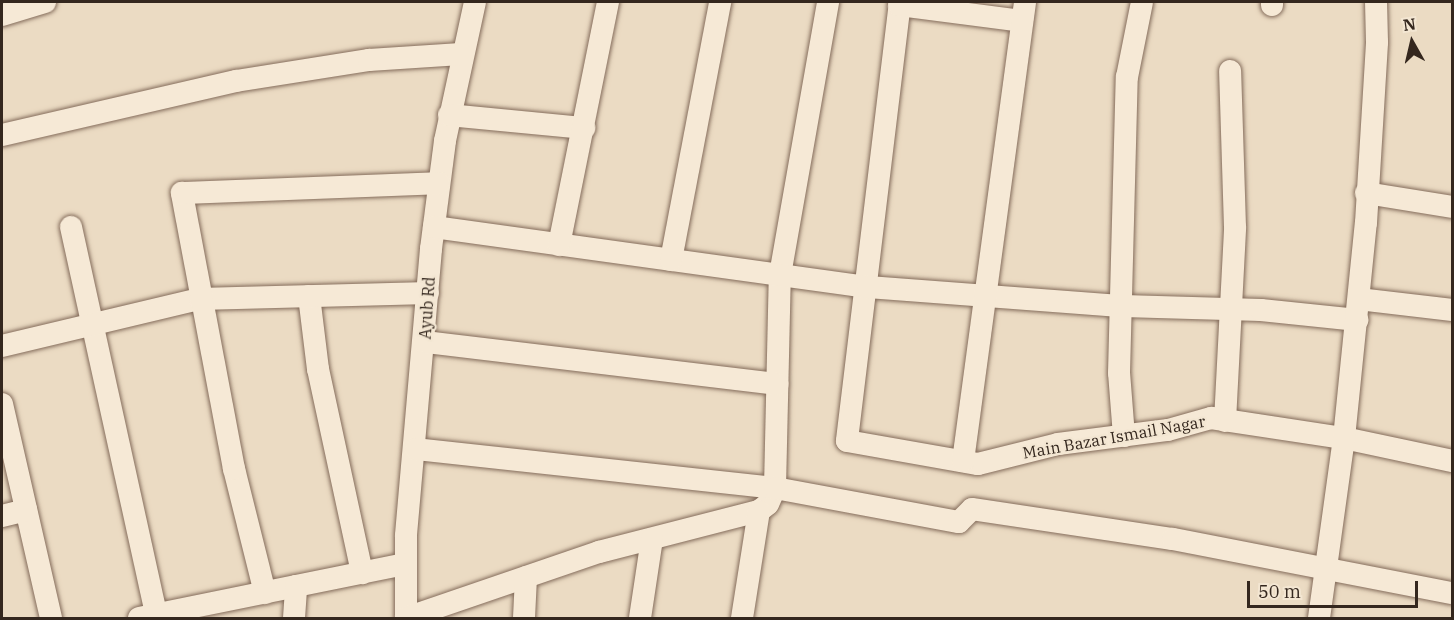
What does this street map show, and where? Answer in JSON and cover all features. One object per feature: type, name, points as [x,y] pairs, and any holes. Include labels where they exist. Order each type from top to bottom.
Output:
[{"type":"street","points":[[2,15],[45,2]]},
{"type":"street","name":"Ayub Rd","points":[[406,618],[405,564],[434,227],[449,116],[461,54],[475,2]]},
{"type":"street","points":[[560,245],[608,2]]},
{"type":"street","points":[[671,260],[720,2]]},
{"type":"street","points":[[406,618],[526,577],[652,539],[759,511],[768,504],[775,488],[780,275],[828,2]]},
{"type":"street","points":[[1124,436],[1119,373],[1123,306],[1127,77],[1142,2]]},
{"type":"street","points":[[1319,618],[1344,438],[1358,310],[1377,42],[1376,2]]},
{"type":"street","points":[[868,287],[900,3],[1024,11],[963,461]]},
{"type":"street","points":[[2,135],[236,81],[369,60],[461,54]]},
{"type":"street","points":[[1225,421],[1236,227],[1230,71]]},
{"type":"street","points":[[449,116],[584,128]]},
{"type":"street","points":[[265,593],[234,469],[200,299],[182,193],[439,183]]},
{"type":"street","points":[[1366,194],[1452,207]]},
{"type":"street","points":[[71,227],[92,324],[148,617],[405,564]]},
{"type":"street","points":[[434,227],[868,287],[1123,306],[1452,310]]},
{"type":"street","name":"Main Bazar Ismail Nagar","points":[[868,287],[847,441],[978,464],[1058,444],[1124,436],[1211,418],[1344,438],[1452,460]]},
{"type":"street","points":[[2,346],[200,299],[428,293]]},
{"type":"street","points":[[309,296],[318,369],[363,573]]},
{"type":"street","points":[[425,342],[778,384]]},
{"type":"street","points":[[2,404],[51,618]]},
{"type":"street","points":[[416,449],[775,488],[959,522],[972,509],[1173,538],[1452,592]]},
{"type":"street","points":[[2,516],[26,510]]},
{"type":"street","points":[[742,618],[759,511]]},
{"type":"street","points":[[640,618],[652,539]]},
{"type":"street","points":[[524,618],[526,577]]},
{"type":"street","points":[[294,618],[296,586]]}]
